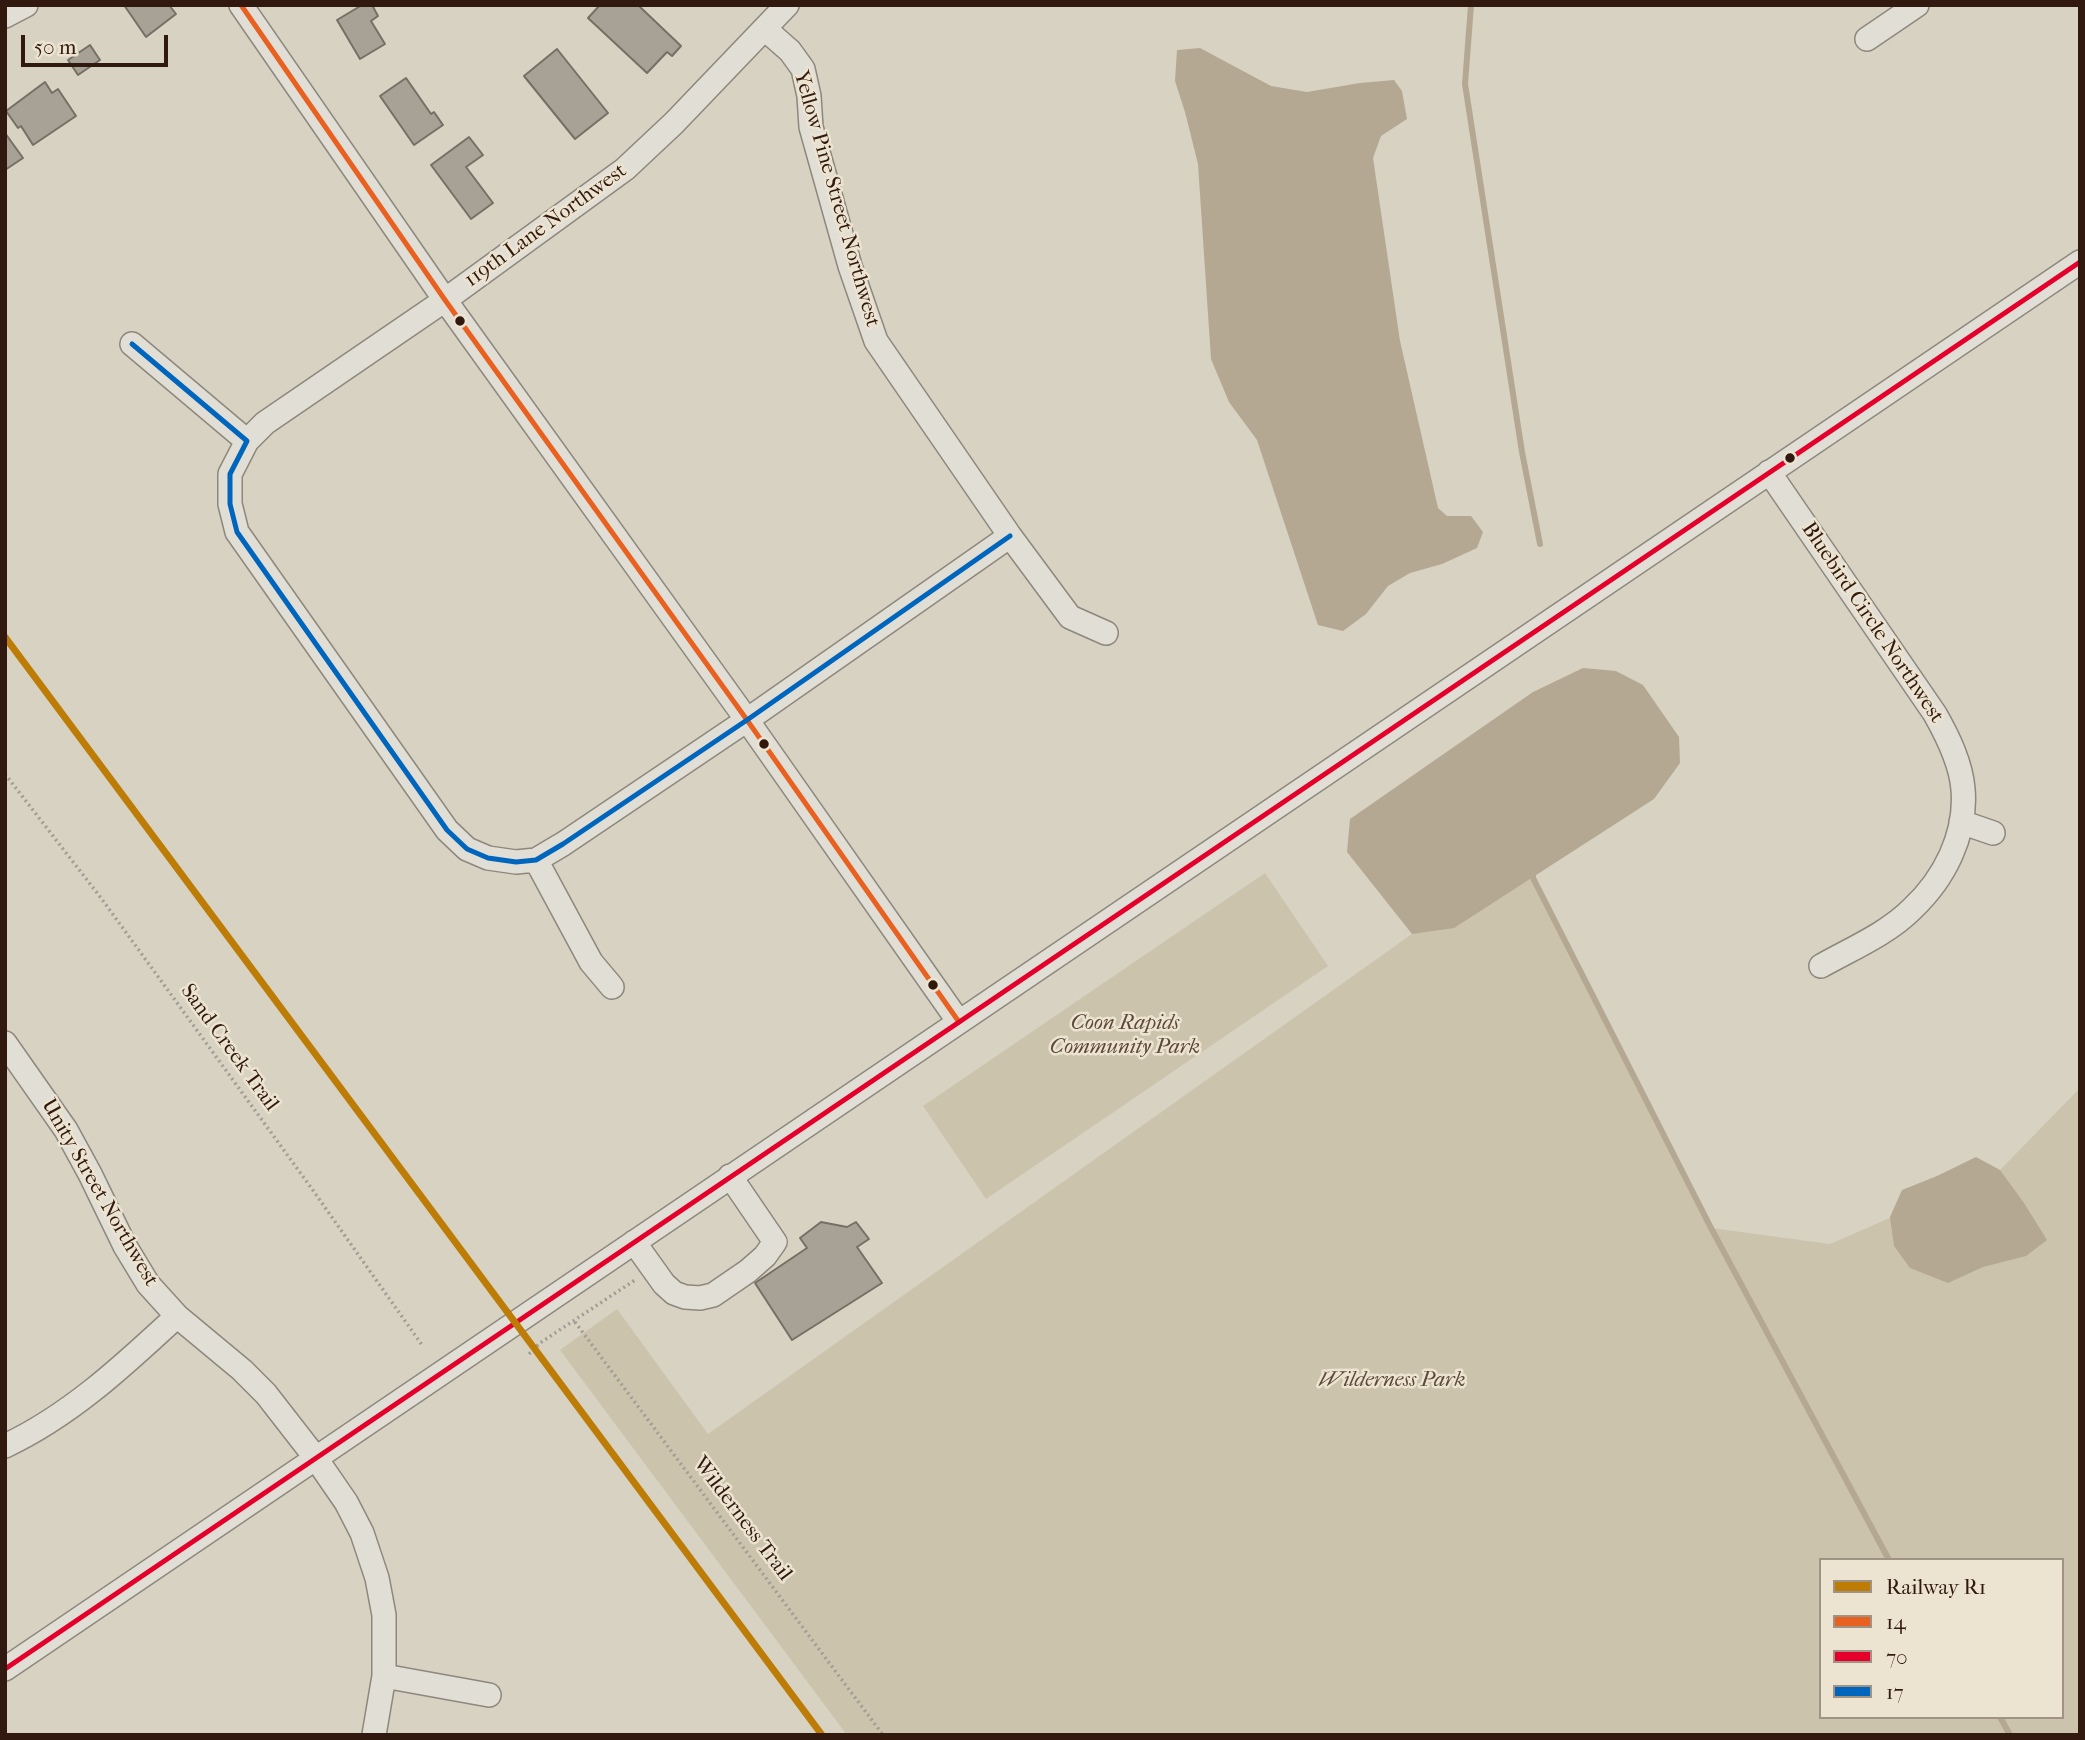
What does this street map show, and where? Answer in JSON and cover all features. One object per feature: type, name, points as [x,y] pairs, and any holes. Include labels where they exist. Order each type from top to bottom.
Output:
[{"type":"street","points":[[5,16],[26,5]]},
{"type":"street","points":[[241,5],[445,300],[747,720],[959,1022]]},
{"type":"street","name":"119th Lane Northwest","points":[[247,441],[265,423],[445,300],[625,169],[674,123],[787,5]]},
{"type":"street","points":[[1867,39],[1917,5]]},
{"type":"street","name":"Yellow Pine Street Northwest","points":[[765,29],[790,51],[803,69],[810,96],[811,127],[850,266],[876,341],[1010,536],[1070,617],[1105,633]]},
{"type":"street","points":[[5,1669],[2080,262]]},
{"type":"street","points":[[132,344],[247,441],[230,474],[230,504],[237,532],[447,831],[467,849],[488,858],[516,862],[536,860],[574,837],[1010,536]]},
{"type":"street","name":"Bluebird Circle Northwest","points":[[1769,472],[1912,677],[1948,736],[1963,788],[1961,822],[1952,855],[1934,884],[1911,911],[1877,935],[1821,966]]},
{"type":"street","points":[[1961,822],[1993,834]]},
{"type":"street","points":[[536,860],[591,962],[612,987]]},
{"type":"street","name":"Unity Street Northwest","points":[[9,1056],[66,1130],[125,1246],[148,1284],[177,1316],[242,1370],[266,1394],[346,1502],[362,1533],[377,1578],[384,1615],[384,1676],[374,1735]]},
{"type":"street","points":[[634,1242],[664,1284],[674,1293],[700,1298],[713,1295],[765,1256],[775,1242],[730,1176]]},
{"type":"street","points":[[5,1446],[70,1409],[177,1316]]},
{"type":"street","points":[[384,1676],[489,1695]]},
{"type":"path","name":"Sand Creek Trail","points":[[5,774],[101,898],[422,1345]]},
{"type":"path","points":[[529,1354],[540,1343],[642,1275]]},
{"type":"path","name":"Wilderness Trail","points":[[575,1322],[883,1735]]},
{"type":"green space","name":"Coon Rapids Community Park","points":[[1265,873],[1328,966],[986,1199],[923,1106]]},
{"type":"green space","name":"Wilderness Park","points":[[1533,878],[1711,1228],[1830,1244],[2000,1170],[2080,1088],[2080,1735],[847,1735],[560,1350],[617,1309],[708,1434],[1412,934]]},
{"type":"shaded area","points":[[1200,48],[1271,86],[1307,92],[1394,80],[1402,91],[1407,119],[1381,136],[1373,158],[1400,341],[1438,508],[1447,516],[1471,516],[1483,532],[1477,548],[1442,564],[1410,573],[1388,586],[1366,614],[1343,631],[1318,625],[1257,440],[1229,402],[1211,359],[1198,164],[1175,81],[1177,50]]},
{"type":"shaded area","points":[[1583,668],[1616,671],[1643,685],[1679,737],[1680,763],[1654,799],[1454,928],[1412,934],[1347,852],[1350,819],[1533,692]]},
{"type":"shaded area","points":[[1976,1157],[2000,1170],[2047,1240],[2026,1256],[1983,1267],[1948,1283],[1910,1268],[1894,1246],[1890,1217],[1902,1190]]},
{"type":"building","points":[[124,5],[169,5],[176,14],[146,37]]},
{"type":"building","points":[[362,5],[372,5],[378,16],[371,21],[385,44],[360,59],[337,20]]},
{"type":"building","points":[[600,5],[638,5],[681,46],[672,56],[667,52],[647,73],[588,18]]},
{"type":"building","points":[[90,45],[100,60],[78,75],[68,60]]},
{"type":"building","points":[[557,49],[608,113],[575,139],[524,76]]},
{"type":"building","points":[[406,78],[431,114],[434,112],[443,125],[414,145],[380,96]]},
{"type":"building","points":[[45,82],[52,93],[58,89],[76,116],[33,145],[21,126],[18,128],[6,111]]},
{"type":"building","points":[[5,133],[23,158],[5,170]]},
{"type":"building","points":[[469,137],[483,155],[466,167],[493,203],[471,219],[431,165]]},
{"type":"building","points":[[821,1222],[847,1227],[856,1222],[869,1239],[857,1247],[882,1283],[792,1340],[755,1283],[807,1248],[800,1238]]},
{"type":"waterway","points":[[1471,5],[1465,84],[1522,452],[1540,544]]},
{"type":"waterway","points":[[1533,872],[1533,878],[1711,1228],[1888,1558]]},
{"type":"waterway","points":[[2001,1719],[2010,1735]]},
{"type":"rail line","name":"R1","points":[[5,637],[822,1735]]},
{"type":"transit line","name":"14","points":[[241,5],[445,300],[747,720],[959,1022]]},
{"type":"transit line","name":"70","points":[[5,1669],[2080,262]]},
{"type":"transit line","name":"17","points":[[132,344],[247,441],[230,474],[230,504],[237,532],[447,830],[467,849],[488,858],[516,862],[536,860],[563,844],[747,720],[1010,536]]}]
